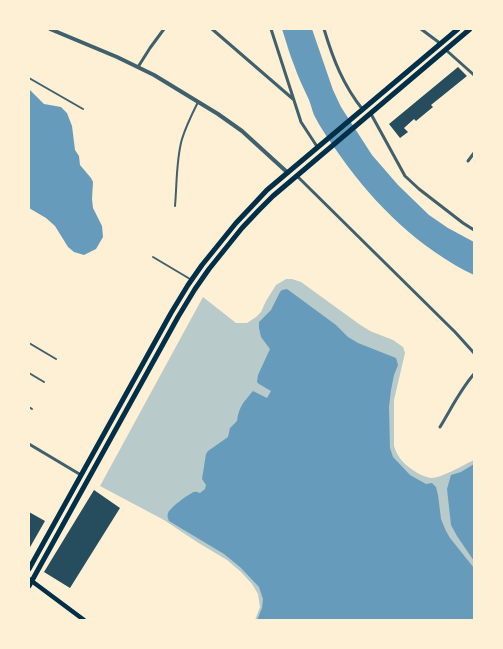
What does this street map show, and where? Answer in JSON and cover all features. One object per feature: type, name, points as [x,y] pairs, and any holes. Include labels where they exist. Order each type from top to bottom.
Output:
[{"type":"main road","points":[[29,570],[31,560],[81,475],[171,313],[192,280],[216,248],[267,190],[458,29]]},
{"type":"main road","points":[[29,586],[30,580],[178,317],[195,289],[222,252],[273,196],[470,29]]},
{"type":"main road","points":[[30,580],[84,620]]},
{"type":"street","points":[[50,29],[154,75],[242,131],[288,173]]},
{"type":"street","points":[[138,67],[164,29]]},
{"type":"street","points":[[212,29],[294,100]]},
{"type":"street","points":[[270,29],[301,122],[318,148]]},
{"type":"street","points":[[324,29],[332,57],[344,82],[363,110]]},
{"type":"street","points":[[422,29],[441,44]]},
{"type":"street","points":[[446,50],[474,75]]},
{"type":"street","points":[[371,114],[405,176],[418,189],[474,230]]},
{"type":"street","points":[[468,161],[474,154]]},
{"type":"street","points":[[298,176],[474,352]]},
{"type":"street","points":[[440,427],[452,405],[474,374]]},
{"type":"street","points":[[29,444],[81,475]]},
{"type":"lane","points":[[29,78],[83,109]]},
{"type":"lane","points":[[175,206],[178,158],[182,139],[198,102]]},
{"type":"lane","points":[[153,257],[192,280]]},
{"type":"lane","points":[[29,343],[56,359]]},
{"type":"lane","points":[[29,373],[44,382]]},
{"type":"shaded area","points":[[286,279],[301,282],[359,324],[370,331],[393,340],[403,347],[405,353],[394,400],[394,446],[398,456],[412,470],[431,478],[447,474],[474,460],[474,620],[255,620],[260,607],[258,594],[241,572],[227,560],[164,520],[100,486],[203,297],[236,323],[247,323],[261,312],[276,285]]},
{"type":"water","points":[[282,29],[312,29],[333,90],[341,107],[372,155],[398,185],[429,215],[474,242],[474,275],[417,239],[384,209],[354,175],[314,115]]},
{"type":"water","points":[[29,89],[44,104],[61,107],[67,113],[72,126],[75,150],[79,156],[80,165],[93,182],[93,208],[102,226],[103,237],[96,249],[84,255],[74,252],[68,247],[55,226],[29,208]]},
{"type":"water","points":[[287,289],[336,325],[348,337],[396,358],[398,365],[394,375],[389,407],[390,448],[393,457],[410,475],[426,484],[432,483],[436,487],[441,519],[446,531],[474,568],[474,620],[257,620],[262,608],[263,599],[259,587],[240,567],[224,554],[169,521],[168,513],[175,505],[193,492],[200,493],[205,489],[206,485],[202,479],[206,454],[228,437],[230,428],[237,421],[245,401],[253,391],[267,398],[271,391],[257,382],[258,375],[270,349],[261,337],[259,322],[271,310],[280,292]]},
{"type":"water","points":[[474,464],[474,561],[451,525],[447,489],[451,475],[461,472]]},
{"type":"building","points":[[458,67],[467,76],[431,105],[433,107],[404,128],[408,132],[400,138],[389,124]]},
{"type":"building","points":[[94,490],[120,508],[70,588],[44,572]]},
{"type":"building","points":[[29,512],[45,521],[29,549]]}]
